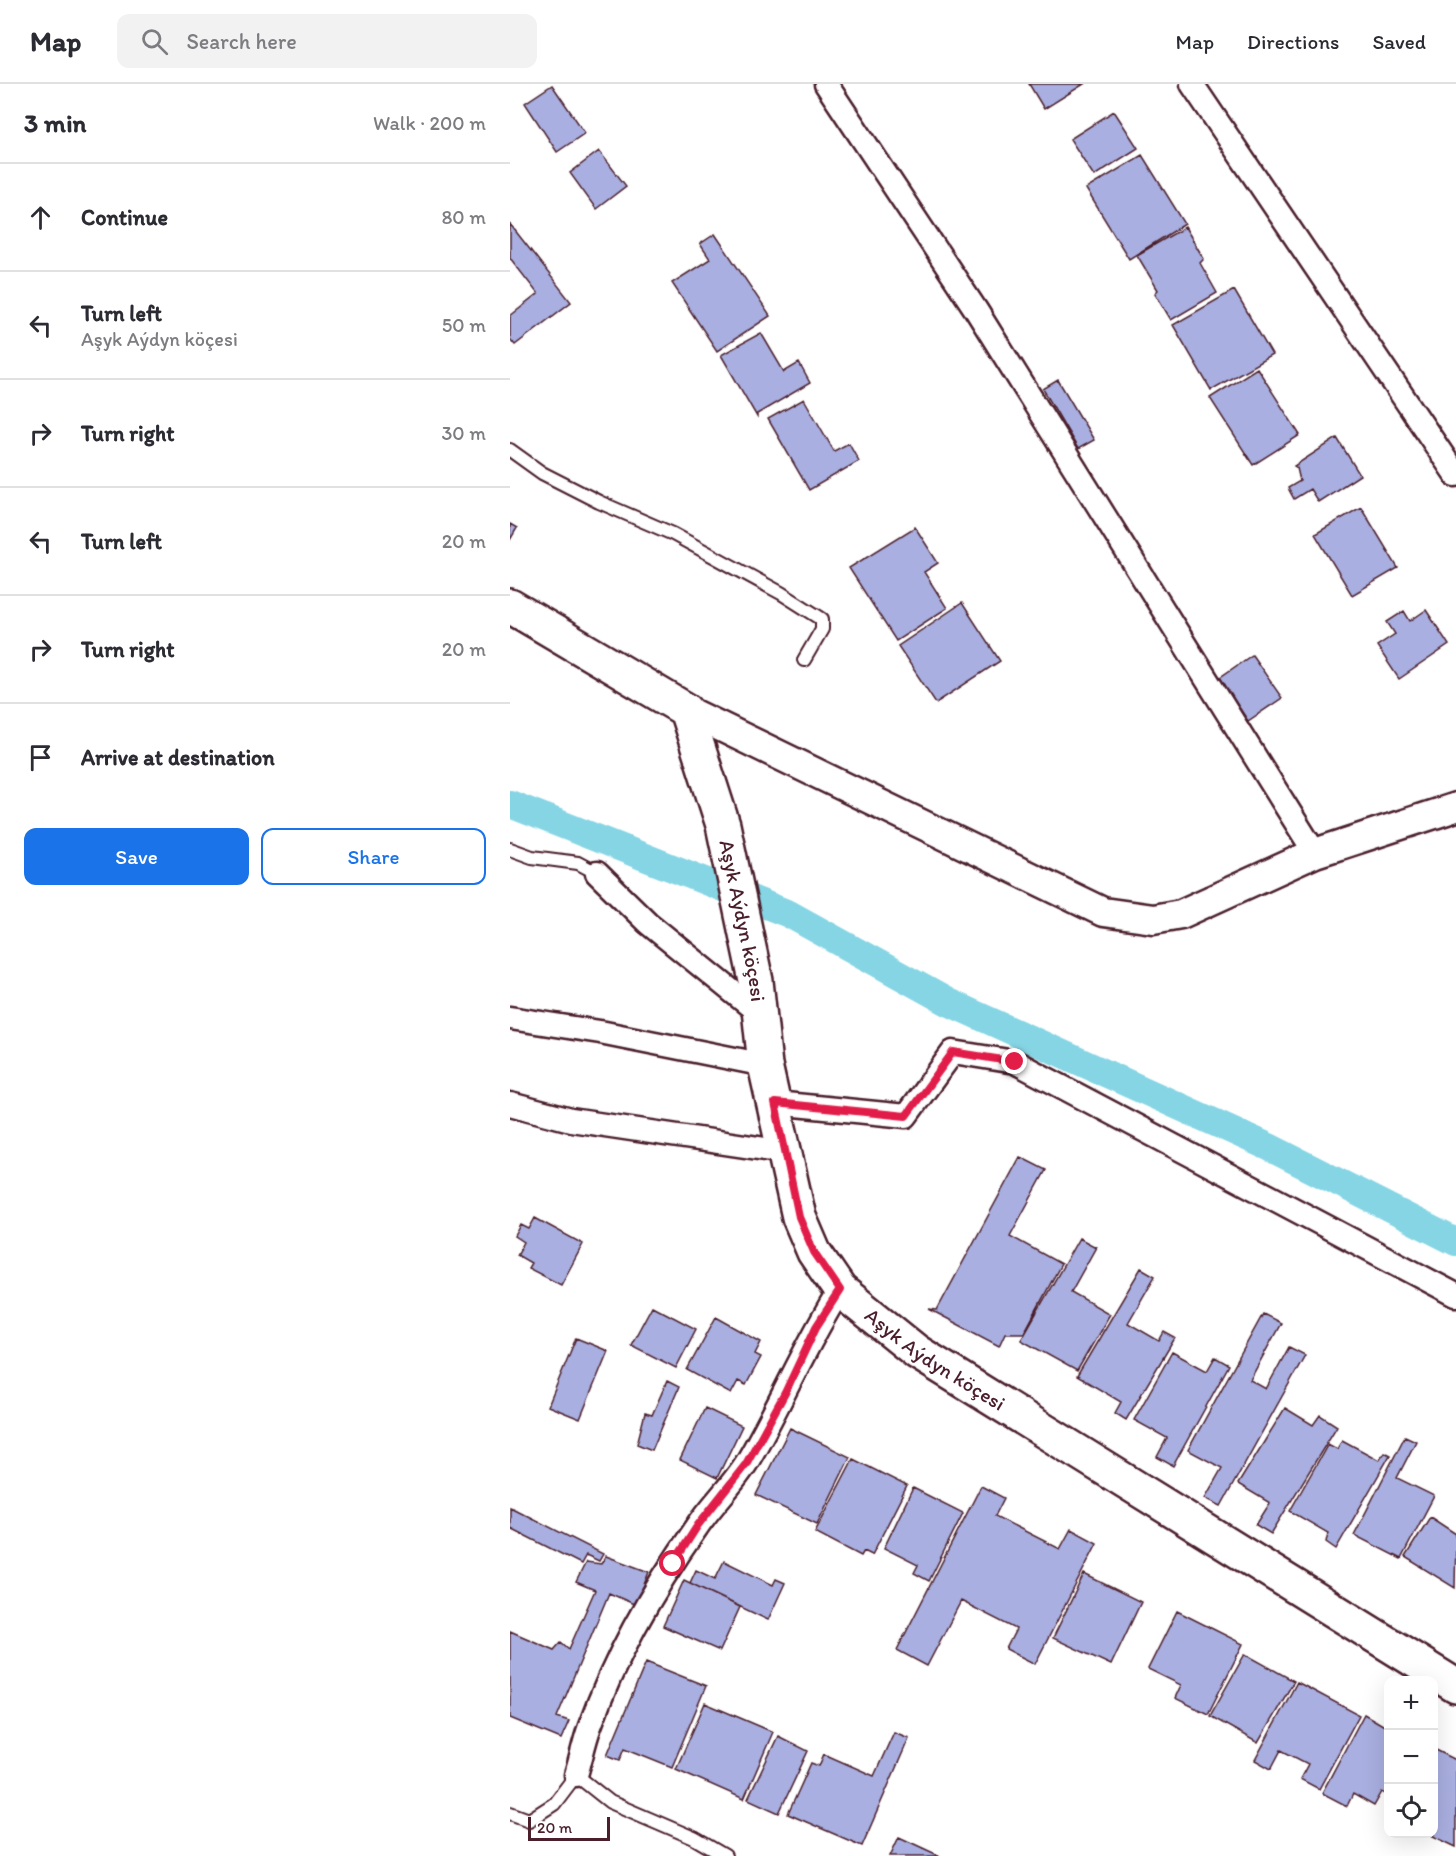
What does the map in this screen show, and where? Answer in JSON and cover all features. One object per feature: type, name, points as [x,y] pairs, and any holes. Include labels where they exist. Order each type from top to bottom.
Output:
[{"type":"main road","points":[[510,606],[686,710]]},
{"type":"main road","name":"Aşyk Aýdyn köçesi","points":[[686,710],[723,825],[756,981],[765,1065],[799,1217],[814,1252],[840,1290],[917,1352],[1456,1686]]},
{"type":"street","points":[[826,84],[975,309],[1315,853]]},
{"type":"street","points":[[1192,84],[1456,476]]},
{"type":"street","points":[[686,710],[1103,912],[1153,919],[1181,914],[1315,853],[1456,807]]},
{"type":"street","points":[[597,873],[648,923],[760,1014]]},
{"type":"street","points":[[510,1018],[600,1032],[765,1065]]},
{"type":"street","points":[[775,1103],[906,1116],[953,1052],[1015,1062],[1456,1295]]},
{"type":"street","points":[[510,1104],[571,1119],[785,1152]]},
{"type":"street","points":[[576,1774],[589,1727],[610,1677],[639,1619],[698,1525],[746,1464],[785,1393],[816,1327],[840,1290]]},
{"type":"lane","points":[[510,450],[543,473],[589,498],[673,534],[781,593],[822,619],[822,629],[804,660]]},
{"type":"lane","points":[[510,849],[532,857],[578,863],[597,873]]},
{"type":"lane","points":[[510,1813],[529,1820],[554,1804],[576,1774],[610,1802],[694,1838],[725,1856]]},
{"type":"building","points":[[1029,84],[1084,84],[1044,109]]},
{"type":"building","points":[[552,85],[585,133],[557,152],[525,103]]},
{"type":"building","points":[[1114,111],[1138,148],[1094,176],[1070,139]]},
{"type":"building","points":[[599,151],[626,186],[596,209],[570,173]]},
{"type":"building","points":[[1142,155],[1185,224],[1129,259],[1086,189]]},
{"type":"building","points":[[510,224],[571,302],[515,345],[510,339],[510,316],[538,294],[510,258]]},
{"type":"building","points":[[1185,227],[1204,259],[1200,263],[1217,293],[1171,320],[1155,293],[1158,290],[1137,255]]},
{"type":"building","points":[[715,234],[770,316],[717,351],[672,283],[710,259],[700,244]]},
{"type":"building","points":[[1234,290],[1272,355],[1211,390],[1173,325]]},
{"type":"building","points":[[761,333],[784,372],[799,363],[810,383],[757,414],[757,417],[721,355]]},
{"type":"building","points":[[1257,368],[1300,435],[1253,465],[1210,398]]},
{"type":"building","points":[[1058,380],[1094,440],[1078,449],[1043,389]]},
{"type":"building","points":[[804,399],[834,451],[849,443],[859,461],[809,490],[768,419]]},
{"type":"building","points":[[1337,438],[1360,475],[1318,502],[1310,489],[1294,499],[1288,488],[1300,481],[1297,468],[1294,466]]},
{"type":"building","points":[[1361,507],[1398,568],[1352,595],[1315,534]]},
{"type":"building","points":[[510,524],[517,528],[510,540]]},
{"type":"building","points":[[915,527],[938,563],[924,572],[947,608],[896,641],[849,568]]},
{"type":"building","points":[[962,603],[1000,661],[936,703],[898,646]]},
{"type":"building","points":[[1426,610],[1449,645],[1399,679],[1377,646],[1395,634],[1387,622],[1404,611],[1410,621]]},
{"type":"building","points":[[1252,655],[1282,698],[1248,721],[1219,678]]},
{"type":"building","points":[[1020,1157],[1046,1170],[1010,1236],[1061,1264],[1024,1333],[1005,1333],[999,1346],[929,1309],[937,1310]]},
{"type":"building","points":[[535,1218],[583,1244],[561,1285],[528,1268],[531,1263],[517,1255],[524,1242],[515,1236],[521,1225],[529,1229]]},
{"type":"building","points":[[1079,1238],[1096,1247],[1071,1292],[1110,1314],[1077,1371],[1021,1340]]},
{"type":"building","points":[[1141,1268],[1155,1276],[1128,1323],[1159,1341],[1164,1332],[1175,1338],[1126,1420],[1115,1413],[1121,1402],[1077,1376]]},
{"type":"building","points":[[652,1306],[696,1329],[676,1368],[631,1345]]},
{"type":"building","points":[[1263,1314],[1281,1323],[1250,1380],[1266,1389],[1289,1347],[1305,1355],[1221,1506],[1205,1498],[1222,1468],[1188,1450]]},
{"type":"building","points":[[716,1317],[761,1342],[755,1354],[761,1357],[746,1385],[738,1381],[731,1394],[687,1370]]},
{"type":"building","points":[[576,1338],[608,1351],[580,1419],[548,1406]]},
{"type":"building","points":[[1172,1352],[1207,1371],[1215,1357],[1229,1365],[1173,1466],[1157,1457],[1167,1438],[1134,1420]]},
{"type":"building","points":[[667,1381],[679,1387],[652,1450],[637,1444],[645,1413],[652,1415]]},
{"type":"building","points":[[705,1408],[742,1426],[717,1478],[680,1460]]},
{"type":"building","points":[[1285,1408],[1313,1425],[1320,1415],[1337,1426],[1271,1534],[1256,1525],[1270,1503],[1238,1484]]},
{"type":"building","points":[[790,1428],[850,1457],[817,1524],[756,1495]]},
{"type":"building","points":[[1405,1436],[1416,1441],[1397,1478],[1434,1496],[1401,1559],[1354,1535]]},
{"type":"building","points":[[1342,1440],[1379,1460],[1384,1452],[1390,1455],[1336,1549],[1326,1542],[1328,1533],[1290,1511],[1328,1444],[1337,1449]]},
{"type":"building","points":[[853,1459],[907,1486],[872,1555],[864,1551],[861,1556],[815,1532]]},
{"type":"building","points":[[981,1486],[1004,1498],[995,1516],[1060,1549],[1071,1529],[1097,1543],[1035,1664],[1006,1649],[1016,1629],[961,1601],[927,1666],[897,1650]]},
{"type":"building","points":[[913,1488],[963,1513],[929,1581],[914,1573],[918,1565],[884,1548]]},
{"type":"building","points":[[510,1507],[603,1554],[599,1561],[586,1555],[581,1564],[510,1528]]},
{"type":"building","points":[[1430,1517],[1456,1534],[1455,1588],[1405,1557]]},
{"type":"building","points":[[606,1556],[649,1572],[636,1605],[609,1593],[557,1717],[569,1721],[561,1739],[510,1718],[510,1631],[554,1650],[561,1642],[569,1649],[595,1590],[576,1582],[586,1562],[601,1564]]},
{"type":"building","points":[[724,1561],[773,1585],[776,1579],[785,1583],[768,1620],[690,1583],[696,1570],[715,1579]]},
{"type":"building","points":[[1084,1574],[1141,1602],[1111,1665],[1053,1638]]},
{"type":"building","points":[[684,1580],[740,1607],[720,1651],[663,1626]]},
{"type":"building","points":[[1177,1611],[1243,1644],[1208,1714],[1175,1698],[1181,1685],[1148,1669]]},
{"type":"building","points":[[1245,1654],[1294,1681],[1258,1743],[1210,1716]]},
{"type":"building","points":[[646,1662],[706,1686],[672,1767],[625,1748],[620,1760],[607,1755]]},
{"type":"building","points":[[1297,1682],[1359,1715],[1319,1789],[1300,1779],[1308,1764],[1281,1750],[1271,1769],[1255,1760]]},
{"type":"building","points":[[705,1703],[773,1732],[744,1799],[676,1769]]},
{"type":"building","points":[[1364,1714],[1384,1726],[1384,1793],[1382,1792],[1374,1806],[1353,1794],[1347,1806],[1322,1793]]},
{"type":"building","points":[[894,1732],[909,1738],[862,1846],[788,1814],[811,1763],[819,1766],[824,1754],[874,1776]]},
{"type":"building","points":[[778,1736],[808,1751],[779,1813],[748,1799]]},
{"type":"building","points":[[1438,1751],[1456,1760],[1456,1847],[1437,1838]]},
{"type":"building","points":[[899,1837],[940,1856],[890,1856]]},
{"type":"waterway","points":[[510,804],[789,914],[948,1002],[1269,1147],[1456,1242]]},
{"type":"route","points":[[673,1564],[698,1525],[746,1464],[785,1393],[816,1327],[840,1290],[814,1252],[799,1217],[775,1103],[906,1116],[953,1052],[1015,1062]]}]
